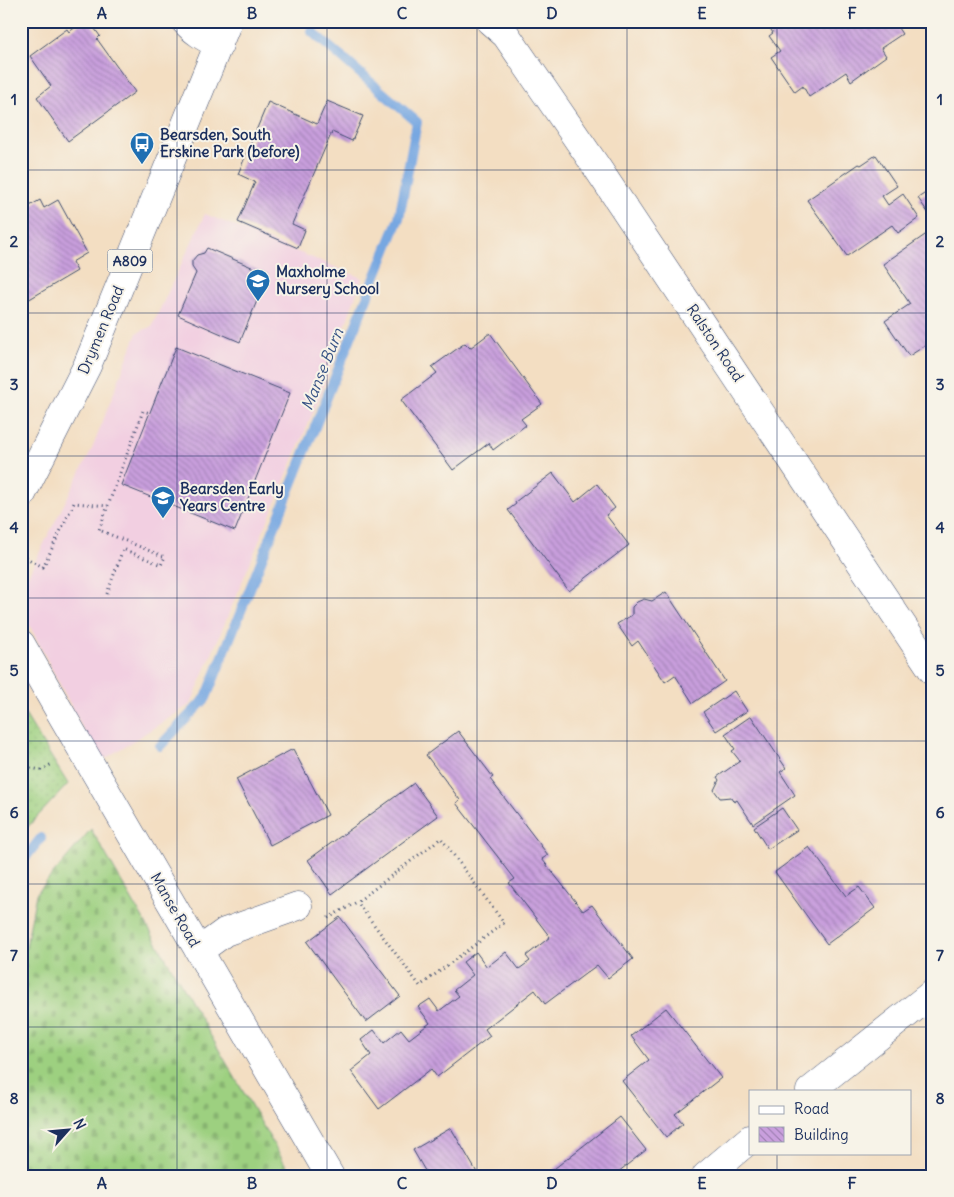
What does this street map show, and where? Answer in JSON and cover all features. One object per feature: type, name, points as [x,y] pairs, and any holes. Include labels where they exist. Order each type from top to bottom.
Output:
[{"type":"street","points":[[185,21],[188,26],[201,36],[223,33]]},
{"type":"street","name":"Ralston Road","points":[[490,21],[506,35],[596,166],[933,671]]},
{"type":"street","name":"Drymen Road","points":[[24,486],[87,366],[223,33]]},
{"type":"street","name":"Manse Road","points":[[21,644],[330,1176]]},
{"type":"street","points":[[199,951],[225,932],[298,906]]},
{"type":"street","points":[[811,1090],[933,993]]},
{"type":"street","points":[[706,1176],[749,1140]]},
{"type":"path","points":[[108,594],[123,549],[161,565],[164,557],[99,530],[143,411],[150,413]]},
{"type":"path","points":[[21,555],[43,567],[74,503],[108,506]]},
{"type":"path","points":[[298,906],[312,926],[357,902],[441,838],[504,923],[420,986],[357,902]]},
{"type":"shaded area","name":"Bearsden Early Years Centre","points":[[205,214],[362,278],[322,391],[191,704],[100,762],[21,609],[21,589],[92,449],[137,333],[152,326]]},
{"type":"green space","points":[[21,708],[68,784],[21,834]]},
{"type":"green space","points":[[91,829],[292,1176],[21,1176],[21,973],[36,894]]},
{"type":"building","points":[[84,21],[89,21],[100,36],[97,39],[135,92],[68,141],[37,97],[51,86],[30,56],[67,29],[69,32]]},
{"type":"building","points":[[904,21],[905,23],[898,28],[902,34],[881,48],[886,56],[851,81],[846,72],[809,97],[803,86],[795,92],[771,57],[780,51],[769,36],[773,33],[766,22]]},
{"type":"building","points":[[327,101],[363,116],[352,141],[332,132],[292,224],[305,230],[298,248],[238,222],[255,182],[238,174],[268,102],[317,124]]},
{"type":"building","points":[[876,155],[897,186],[882,196],[888,205],[903,194],[919,218],[898,233],[892,225],[847,256],[807,200],[859,164],[861,165]]},
{"type":"building","points":[[933,188],[933,220],[918,198]]},
{"type":"building","points":[[40,200],[44,208],[58,200],[87,253],[72,262],[77,271],[21,304],[21,211]]},
{"type":"building","points":[[928,233],[933,240],[933,344],[931,342],[909,356],[885,321],[910,304],[883,264]]},
{"type":"building","points":[[207,248],[268,274],[240,342],[178,315],[196,273],[192,267],[192,261],[197,255],[204,253]]},
{"type":"building","points":[[490,333],[542,404],[521,419],[526,425],[493,450],[489,443],[453,470],[401,400],[437,373],[432,367],[465,343],[470,348]]},
{"type":"building","points":[[176,347],[290,393],[235,531],[121,485]]},
{"type":"building","points":[[553,473],[575,502],[597,484],[615,508],[606,515],[629,545],[569,591],[508,510],[516,504],[515,502]]},
{"type":"building","points":[[666,592],[725,681],[693,703],[675,675],[665,682],[638,641],[632,646],[617,624],[632,615],[632,607],[637,602],[644,599],[652,601]]},
{"type":"building","points":[[734,691],[747,711],[716,731],[703,712]]},
{"type":"building","points":[[751,716],[786,768],[780,772],[795,795],[753,824],[737,800],[734,802],[731,797],[720,798],[714,790],[719,780],[717,777],[740,761],[732,751],[735,749],[725,734]]},
{"type":"building","points":[[458,731],[493,777],[490,779],[548,855],[542,859],[583,911],[592,905],[633,959],[608,978],[597,965],[545,1004],[535,990],[485,1029],[490,1036],[437,1077],[431,1069],[379,1109],[351,1071],[371,1055],[361,1040],[374,1030],[384,1043],[401,1029],[409,1039],[430,1023],[418,1007],[430,999],[439,1011],[459,996],[454,990],[473,975],[463,962],[476,952],[487,967],[506,952],[519,969],[530,961],[526,956],[550,937],[509,883],[515,879],[456,803],[460,800],[426,755]]},
{"type":"building","points":[[293,749],[328,815],[270,845],[236,779]]},
{"type":"building","points":[[414,783],[438,816],[332,894],[308,860]]},
{"type":"building","points":[[782,808],[797,830],[768,849],[754,827]]},
{"type":"building","points":[[809,847],[846,896],[859,887],[875,908],[827,944],[775,872]]},
{"type":"building","points":[[340,917],[400,996],[366,1022],[307,942]]},
{"type":"building","points":[[666,1008],[721,1078],[675,1114],[683,1123],[666,1137],[622,1081],[649,1060],[631,1036]]},
{"type":"building","points":[[620,1117],[646,1150],[613,1176],[545,1176]]},
{"type":"building","points":[[451,1128],[479,1176],[428,1176],[413,1150]]},
{"type":"waterway","name":"Manse Burn","points":[[160,746],[206,698],[399,218],[417,122],[312,32],[312,21]]},
{"type":"waterway","name":"Manse Burn","points":[[21,863],[41,838]]},
{"type":"place","name":"Bearsden, South Erskine Park (before)","points":[[142,165]]},
{"type":"place","name":"Maxholme Nursery School","points":[[258,302]]},
{"type":"place","name":"Bearsden Early Years Centre","points":[[163,519]]}]
